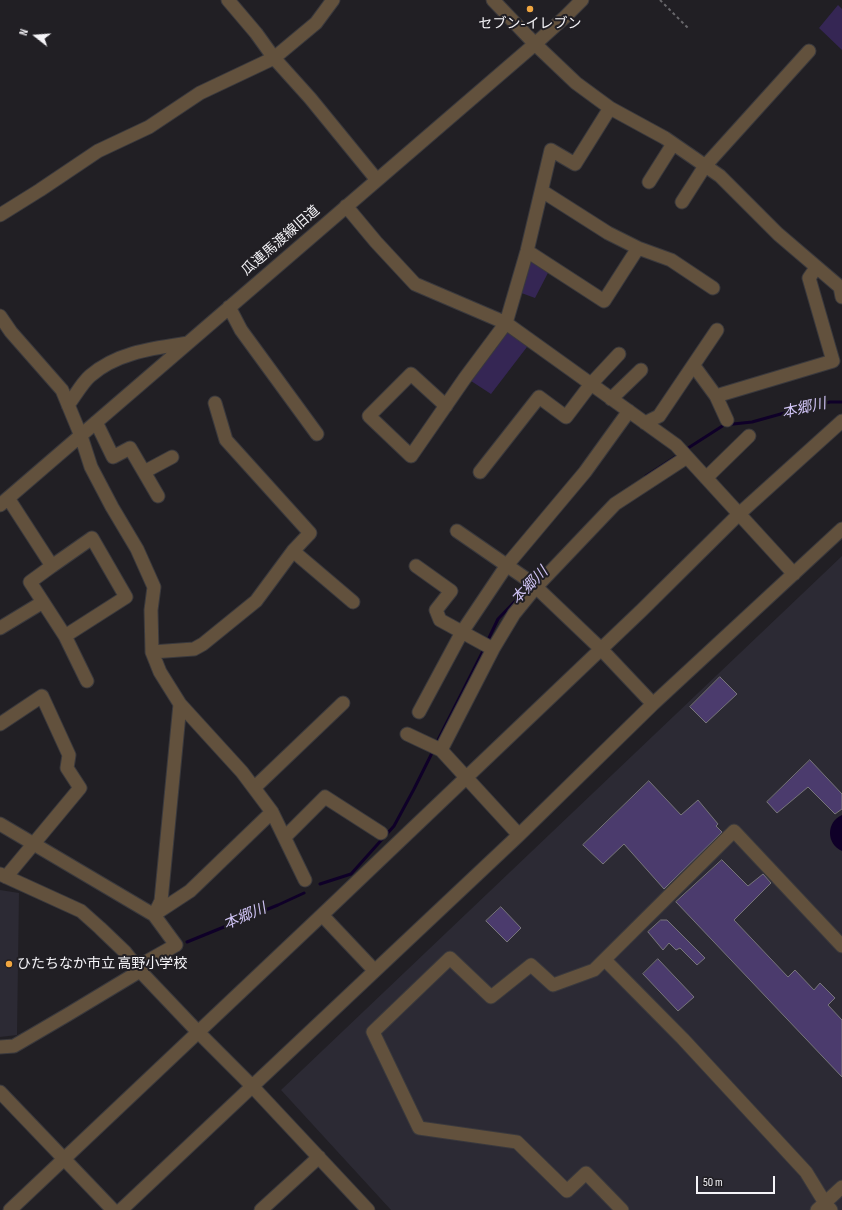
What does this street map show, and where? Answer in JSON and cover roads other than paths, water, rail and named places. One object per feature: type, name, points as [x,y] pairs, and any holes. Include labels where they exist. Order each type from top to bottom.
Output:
[{"type":"street","points":[[228,0],[256,33],[274,58],[310,98],[377,180]]},
{"type":"street","points":[[0,215],[98,151],[149,127],[200,93],[274,58],[316,23],[333,0]]},
{"type":"street","points":[[493,0],[535,44],[576,83],[610,108],[673,144],[720,176],[778,234],[841,290]]},
{"type":"street","name":"瓜連馬渡線旧道","points":[[4,501],[535,44],[582,0]]},
{"type":"street","points":[[682,202],[705,166],[809,51]]},
{"type":"street","points":[[446,406],[412,374],[369,416],[411,456],[506,324],[527,252],[551,150],[575,164],[610,108]]},
{"type":"street","points":[[649,182],[673,144]]},
{"type":"street","points":[[542,191],[608,233],[638,248],[671,260],[713,288]]},
{"type":"street","points":[[346,206],[376,242],[415,284],[506,324],[676,445],[794,574]]},
{"type":"street","points":[[527,252],[604,301],[638,248]]},
{"type":"street","points":[[716,396],[833,361],[809,278],[816,268]]},
{"type":"street","points":[[229,307],[241,330],[317,434]]},
{"type":"street","points":[[0,316],[11,332],[62,390],[81,436],[91,467],[112,507],[137,549],[154,587],[151,610],[152,652],[160,672],[180,704],[242,772],[272,812],[305,880]]},
{"type":"street","points":[[646,423],[659,416],[717,330]]},
{"type":"street","points":[[68,405],[90,376],[110,362],[142,350],[188,343]]},
{"type":"street","points":[[480,472],[539,397],[566,417],[591,384],[619,354]]},
{"type":"street","points":[[694,366],[716,396],[727,420]]},
{"type":"street","points":[[611,399],[641,370]]},
{"type":"street","points":[[152,652],[194,649],[203,644],[256,601],[292,550],[310,533],[226,440],[215,403]]},
{"type":"street","points":[[419,712],[474,612],[507,565],[585,472],[629,411]]},
{"type":"street","points":[[10,1210],[322,915],[739,514],[842,421]]},
{"type":"street","points":[[96,422],[113,457],[130,448],[158,496]]},
{"type":"street","points":[[706,478],[749,436]]},
{"type":"street","points":[[144,472],[172,457]]},
{"type":"street","points":[[441,750],[492,649],[514,614],[536,587],[616,504],[687,457]]},
{"type":"street","points":[[4,501],[52,566]]},
{"type":"street","points":[[120,1210],[519,835],[653,704],[842,529]]},
{"type":"street","points":[[457,531],[536,587],[600,649],[653,704]]},
{"type":"street","points":[[65,636],[126,597],[92,538],[30,582],[65,636],[87,681]]},
{"type":"street","points":[[292,550],[353,602]]},
{"type":"street","points":[[416,566],[451,591],[436,610],[440,620],[492,649]]},
{"type":"street","points":[[0,628],[43,602]]},
{"type":"street","points":[[0,724],[42,696],[69,755],[67,768],[80,788],[34,844],[3,875],[81,911],[125,952],[198,1032],[252,1086],[368,1210]]},
{"type":"street","points":[[254,788],[343,703]]},
{"type":"street","points":[[154,915],[161,901],[180,704]]},
{"type":"street","points":[[407,734],[441,750],[465,778],[519,835]]},
{"type":"street","points":[[285,837],[325,797],[381,833]]},
{"type":"street","points":[[154,915],[190,891],[272,812]]},
{"type":"street","points":[[0,824],[154,915],[176,945],[14,1046],[0,1047]]},
{"type":"street","points":[[622,1210],[586,1173],[567,1191],[517,1142],[419,1128],[373,1032],[450,958],[491,997],[531,965],[553,985],[594,970],[734,831],[842,946]]},
{"type":"street","points":[[322,915],[374,970]]},
{"type":"street","points":[[605,960],[683,1039],[806,1172],[824,1208],[842,1187]]},
{"type":"street","points":[[2,1098],[114,1210]]},
{"type":"street","points":[[261,1210],[319,1157]]},
{"type":"waterway","name":"本郷川","points":[[685,450],[724,425],[752,422],[830,402],[842,402]]},
{"type":"waterway","name":"本郷川","points":[[646,476],[680,454]]},
{"type":"waterway","name":"本郷川","points":[[487,642],[498,619],[524,592]]},
{"type":"waterway","name":"本郷川","points":[[436,744],[484,649]]},
{"type":"waterway","name":"本郷川","points":[[320,884],[351,874],[394,826],[433,751]]},
{"type":"waterway","name":"本郷川","points":[[187,942],[304,893]]},
{"type":"place","name":"セブン-イレブン","points":[[530,9]]},
{"type":"place","name":"ひたちなか市立 高野小学校","points":[[9,964]]}]
